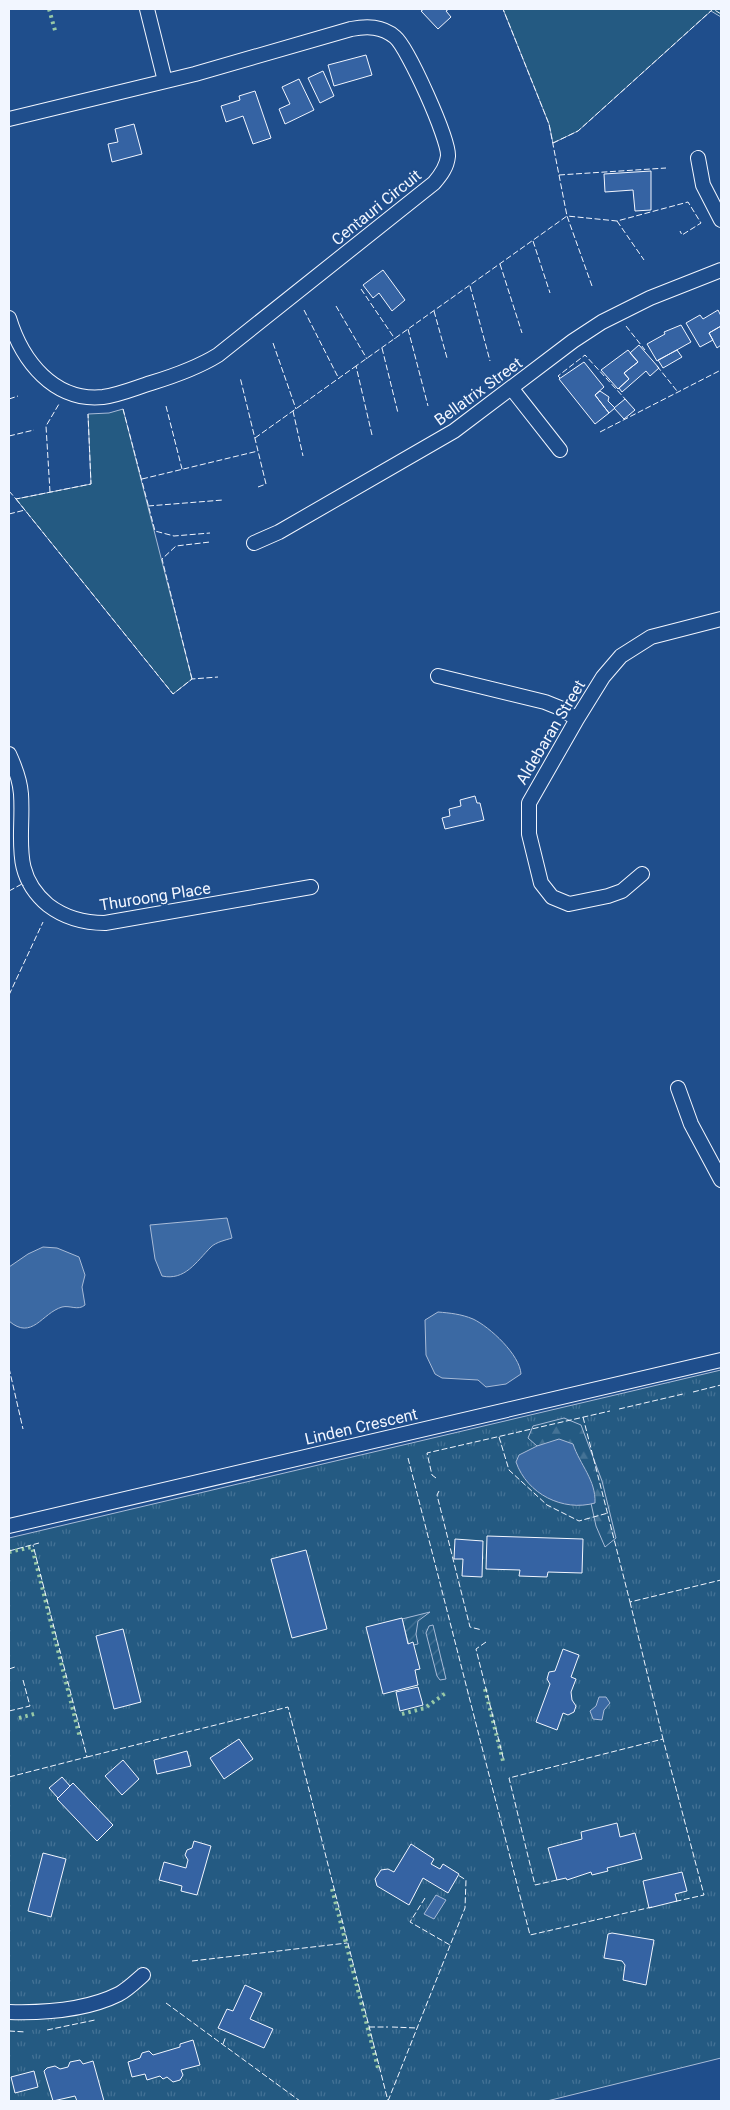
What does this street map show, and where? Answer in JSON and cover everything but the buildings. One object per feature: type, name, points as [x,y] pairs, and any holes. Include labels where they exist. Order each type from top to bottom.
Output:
[{"type":"street","points":[[147,9],[165,81]]},
{"type":"street","name":"Centauri Circuit","points":[[9,119],[165,81],[351,29],[370,27],[379,28],[395,37],[404,48],[444,134],[448,149],[447,162],[442,173],[427,189],[218,355],[189,371],[109,396],[93,397],[70,393],[55,386],[35,369],[18,343],[9,318]]},
{"type":"street","points":[[698,158],[703,185],[721,220]]},
{"type":"street","name":"Bellatrix Street","points":[[254,543],[279,532],[432,446],[480,414],[579,336],[616,314],[650,298],[721,270]]},
{"type":"street","points":[[512,389],[560,450]]},
{"type":"street","name":"Aldebaran Street","points":[[642,874],[622,891],[575,904],[558,901],[548,893],[541,883],[528,826],[529,803],[577,719],[612,666],[640,642],[660,634],[721,619]]},
{"type":"street","points":[[438,676],[545,702],[577,719]]},
{"type":"street","name":"Thuroong Place","points":[[9,754],[20,783],[23,869],[37,894],[63,914],[83,922],[105,923],[311,887]]},
{"type":"street","points":[[678,1088],[691,1124],[721,1180]]},
{"type":"street","name":"Linden Crescent","points":[[9,1526],[721,1360]]},
{"type":"street","points":[[9,2012],[36,2012],[92,2003],[119,1994],[143,1976]]},
{"type":"green space","points":[[503,9],[721,9],[721,17],[711,11],[578,131],[553,143],[549,124]]},
{"type":"green space","points":[[123,409],[192,679],[173,694],[16,499],[91,484],[88,414],[109,413]]},
{"type":"green space","points":[[721,1370],[721,2058],[547,2101],[9,2101],[9,1538]]},
{"type":"green space","points":[[564,1418],[581,1425],[602,1481],[616,1538],[605,1547],[596,1526],[587,1485],[563,1444],[537,1446],[528,1438],[533,1426]]},
{"type":"green space","points":[[430,1612],[418,1621],[416,1634],[418,1644],[409,1646],[402,1619]]},
{"type":"green space","points":[[433,1625],[446,1679],[440,1680],[437,1676],[426,1633],[429,1626]]},
{"type":"shaded area","points":[[227,1218],[232,1238],[213,1245],[184,1273],[170,1277],[162,1276],[155,1259],[150,1225]]},
{"type":"shaded area","points":[[43,1247],[57,1248],[79,1257],[85,1275],[82,1287],[85,1305],[80,1308],[62,1307],[37,1324],[24,1328],[9,1321],[9,1267],[28,1254]]},
{"type":"shaded area","points":[[438,1312],[469,1317],[488,1328],[510,1350],[521,1374],[506,1384],[486,1387],[478,1380],[442,1378],[435,1374],[426,1355],[425,1320]]},
{"type":"shaded area","points":[[559,1439],[573,1444],[593,1487],[595,1503],[571,1505],[548,1498],[528,1483],[521,1473],[516,1462],[519,1455],[537,1446]]},
{"type":"shaded area","points":[[599,1697],[606,1697],[610,1703],[604,1710],[602,1720],[593,1719],[590,1711],[596,1706]]},
{"type":"shaded area","points":[[436,1895],[446,1900],[434,1919],[424,1914]]},
{"type":"hedge","points":[[49,9],[56,34]]},
{"type":"hedge","points":[[9,1552],[32,1547],[80,1738]]},
{"type":"hedge","points":[[485,1689],[503,1761]]},
{"type":"hedge","points":[[402,1714],[425,1708],[447,1692]]},
{"type":"hedge","points":[[19,1718],[34,1714]]},
{"type":"hedge","points":[[332,1889],[378,2068]]},
{"type":"fence","points":[[372,435],[356,366],[567,216],[549,124],[503,9]]},
{"type":"fence","points":[[553,143],[578,131],[713,9],[721,14]]},
{"type":"fence","points":[[559,175],[666,168]]},
{"type":"fence","points":[[592,286],[567,216],[617,221],[688,202],[701,223],[682,235],[680,231]]},
{"type":"fence","points":[[617,221],[644,260]]},
{"type":"fence","points":[[533,241],[550,293]]},
{"type":"fence","points":[[500,264],[522,333]]},
{"type":"fence","points":[[470,286],[490,361]]},
{"type":"fence","points":[[361,289],[395,339]]},
{"type":"fence","points":[[336,306],[367,359]]},
{"type":"fence","points":[[304,310],[339,379]]},
{"type":"fence","points":[[434,311],[447,358]]},
{"type":"fence","points":[[626,326],[645,350]]},
{"type":"fence","points":[[408,329],[428,406]]},
{"type":"fence","points":[[273,343],[296,409]]},
{"type":"fence","points":[[382,348],[398,413]]},
{"type":"fence","points":[[560,378],[558,376],[585,355],[627,401]]},
{"type":"fence","points":[[255,438],[356,366]]},
{"type":"fence","points":[[657,366],[677,391]]},
{"type":"fence","points":[[600,432],[721,370]]},
{"type":"fence","points":[[142,479],[258,451],[240,377]]},
{"type":"fence","points":[[9,399],[18,396]]},
{"type":"fence","points":[[50,492],[46,426],[59,404]]},
{"type":"fence","points":[[166,406],[182,469]]},
{"type":"fence","points":[[123,409],[155,531],[174,536],[210,533]]},
{"type":"fence","points":[[293,411],[303,456]]},
{"type":"fence","points":[[9,491],[16,499],[91,484],[88,414]]},
{"type":"fence","points":[[9,436],[34,430]]},
{"type":"fence","points":[[258,451],[266,484],[258,487]]},
{"type":"fence","points":[[16,499],[173,694],[192,679],[218,677]]},
{"type":"fence","points":[[148,506],[223,500]]},
{"type":"fence","points":[[9,514],[25,510]]},
{"type":"fence","points":[[192,679],[162,559],[176,546],[210,542]]},
{"type":"fence","points":[[9,891],[22,884],[24,886]]},
{"type":"fence","points":[[9,995],[43,922]]},
{"type":"fence","points":[[9,1368],[23,1429]]},
{"type":"fence","points":[[693,1392],[721,1385]]},
{"type":"fence","points":[[619,1409],[683,1394]]},
{"type":"fence","points":[[436,1478],[432,1475],[427,1453],[610,1411]]},
{"type":"fence","points":[[583,1417],[630,1602],[721,1580]]},
{"type":"fence","points":[[499,1437],[509,1470],[547,1505],[579,1521],[608,1513]]},
{"type":"fence","points":[[408,1458],[530,1935],[652,1907]]},
{"type":"fence","points":[[439,1491],[437,1495],[470,1627],[482,1630]]},
{"type":"fence","points":[[9,1551],[39,1543]]},
{"type":"fence","points":[[9,1777],[87,1757],[33,1545]]},
{"type":"fence","points":[[630,1602],[663,1739]]},
{"type":"fence","points":[[486,1642],[476,1649],[504,1761]]},
{"type":"fence","points":[[9,1669],[15,1667]]},
{"type":"fence","points":[[9,1711],[30,1706],[23,1680]]},
{"type":"fence","points":[[87,1757],[288,1707],[388,2101]]},
{"type":"fence","points":[[557,1880],[535,1885],[509,1778],[663,1739],[704,1895],[673,1902]]},
{"type":"fence","points":[[388,2101],[465,1908],[466,1880],[458,1875]]},
{"type":"fence","points":[[425,1898],[410,1922],[450,1945]]},
{"type":"fence","points":[[192,1961],[347,1943]]},
{"type":"fence","points":[[166,2003],[300,2101]]},
{"type":"fence","points":[[47,2030],[95,2020]]},
{"type":"fence","points":[[369,2027],[388,2027]]},
{"type":"fence","points":[[392,2027],[417,2028]]},
{"type":"fence","points":[[9,2031],[26,2032]]},
{"type":"fence","points":[[223,2044],[226,2036]]}]
